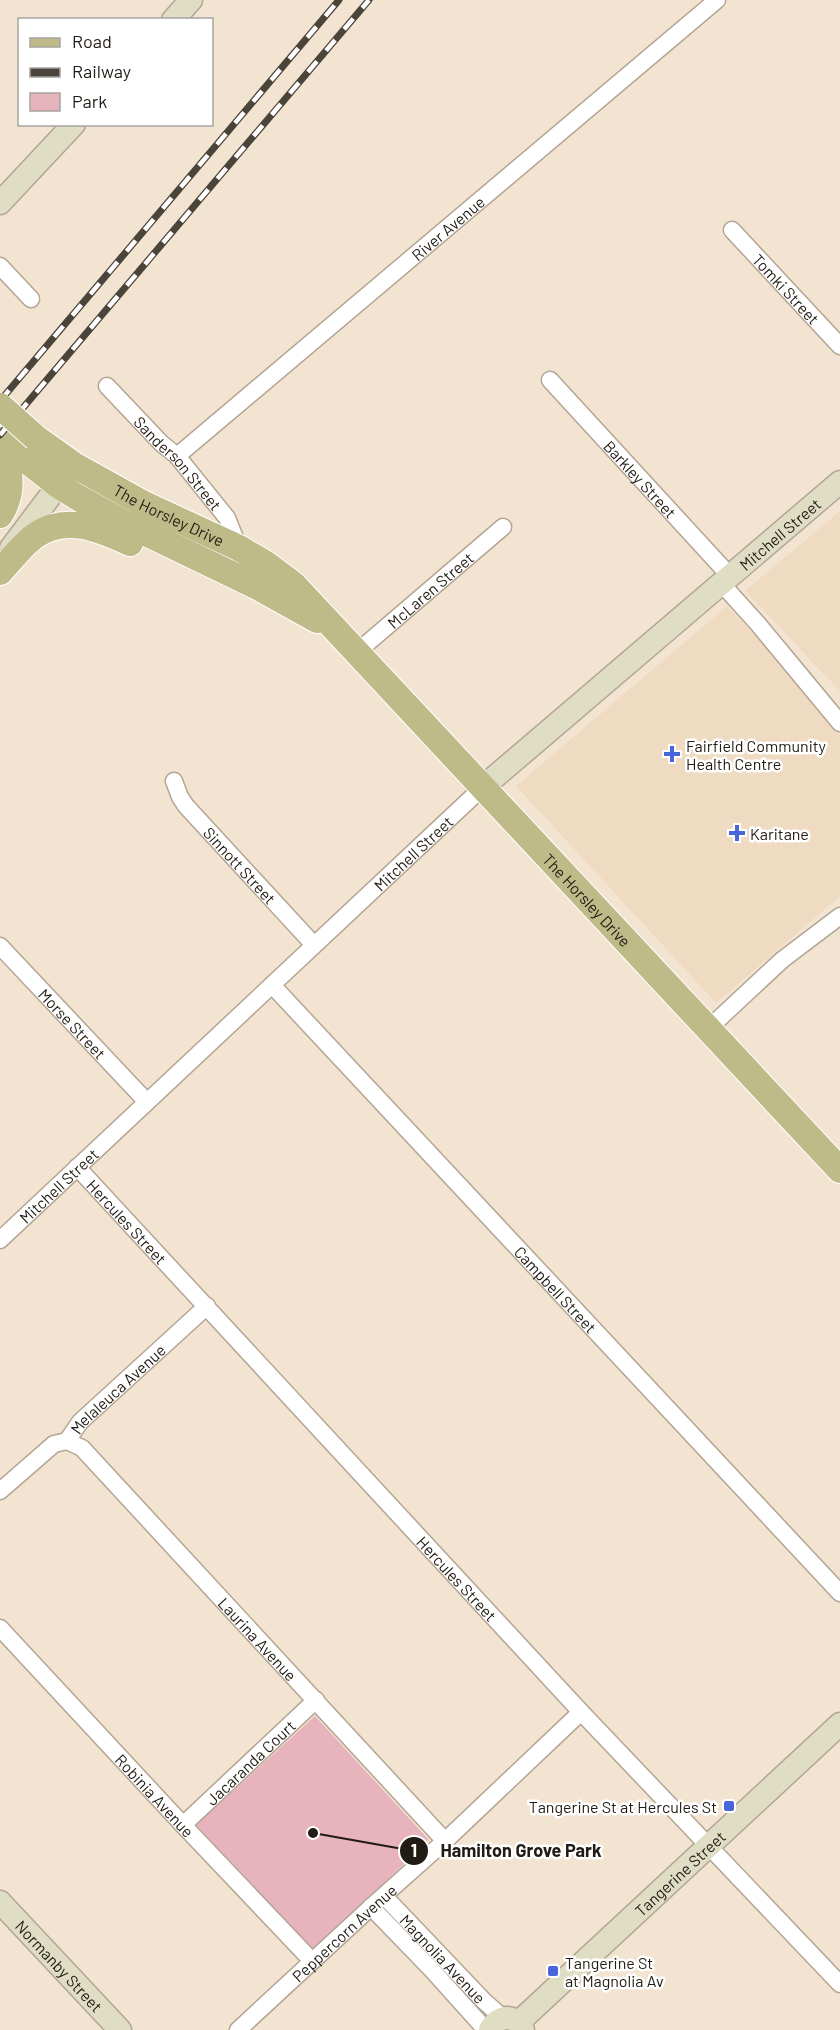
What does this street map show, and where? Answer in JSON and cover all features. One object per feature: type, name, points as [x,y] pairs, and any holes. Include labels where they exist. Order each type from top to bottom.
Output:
[{"type":"main road","name":"The Horsley Drive","points":[[0,406],[22,454]]},
{"type":"main road","name":"The Horsley Drive","points":[[0,440],[22,454],[52,481],[117,519],[258,587],[334,628]]},
{"type":"main road","name":"The Horsley Drive","points":[[22,454],[67,460],[144,504],[239,548],[294,585],[840,1170]]},
{"type":"main road","points":[[0,515],[6,505],[22,454]]},
{"type":"main road","points":[[0,572],[36,535],[61,525],[80,525],[99,529],[133,545],[170,557],[203,560]]},
{"type":"street","points":[[175,18],[191,0]]},
{"type":"street","name":"River Avenue","points":[[177,456],[717,0]]},
{"type":"street","points":[[0,203],[72,126]]},
{"type":"street","name":"Tomki Street","points":[[732,230],[840,346]]},
{"type":"street","points":[[0,266],[31,299]]},
{"type":"street","name":"Barkley Street","points":[[550,380],[725,580],[840,723]]},
{"type":"street","name":"Sanderson Street","points":[[107,386],[161,443],[177,456],[227,518],[239,548]]},
{"type":"street","points":[[0,564],[67,460]]},
{"type":"street","points":[[0,538],[52,481]]},
{"type":"street","name":"Mitchell Street","points":[[0,1240],[483,787],[840,482]]},
{"type":"street","name":"McLaren Street","points":[[357,652],[503,527]]},
{"type":"street","name":"Sinnott Street","points":[[174,781],[186,807],[314,945]]},
{"type":"street","points":[[708,1029],[782,960],[840,916]]},
{"type":"street","name":"Morse Street","points":[[0,946],[147,1102]]},
{"type":"street","name":"Campbell Street","points":[[272,985],[840,1593]]},
{"type":"street","name":"Hercules Street","points":[[77,1167],[581,1712],[840,1984]]},
{"type":"street","name":"Melaleuca Avenue","points":[[3,1482],[54,1444],[67,1441],[80,1422],[207,1306]]},
{"type":"street","name":"Laurina Avenue","points":[[67,1441],[82,1448],[445,1841]]},
{"type":"street","name":"Robinia Avenue","points":[[0,1628],[312,1961]]},
{"type":"street","name":"Jacaranda Court","points":[[183,1825],[316,1701]]},
{"type":"street","name":"Peppercorn Avenue","points":[[238,2030],[445,1841],[581,1712]]},
{"type":"street","name":"Tangerine Street","points":[[504,2026],[710,1845],[840,1724]]},
{"type":"street","name":"Magnolia Avenue","points":[[384,1896],[484,2001],[504,2026]]},
{"type":"street","name":"Normanby Street","points":[[0,1902],[120,2030]]},
{"type":"street","name":"Magnolia Avenue","points":[[371,1907],[432,1970],[504,2026]]},
{"type":"shaded area","points":[[840,511],[840,691],[745,591]]},
{"type":"shaded area","points":[[727,606],[787,669],[840,735],[840,896],[716,1003],[516,786]]},
{"type":"green space","points":[[315,1716],[429,1840],[312,1952],[196,1825]]},
{"type":"railway","points":[[0,401],[339,0]]},
{"type":"railway","points":[[0,435],[369,0]]},
{"type":"place","name":"Fairfield Community Health Centre","points":[[672,754]]},
{"type":"place","name":"Karitane","points":[[737,833]]},
{"type":"place","name":"Tangerine St at Hercules St","points":[[729,1806]]},
{"type":"place","name":"Hamilton Grove Park","points":[[313,1833]]},
{"type":"place","name":"Tangerine St at Magnolia Av","points":[[553,1971]]}]
